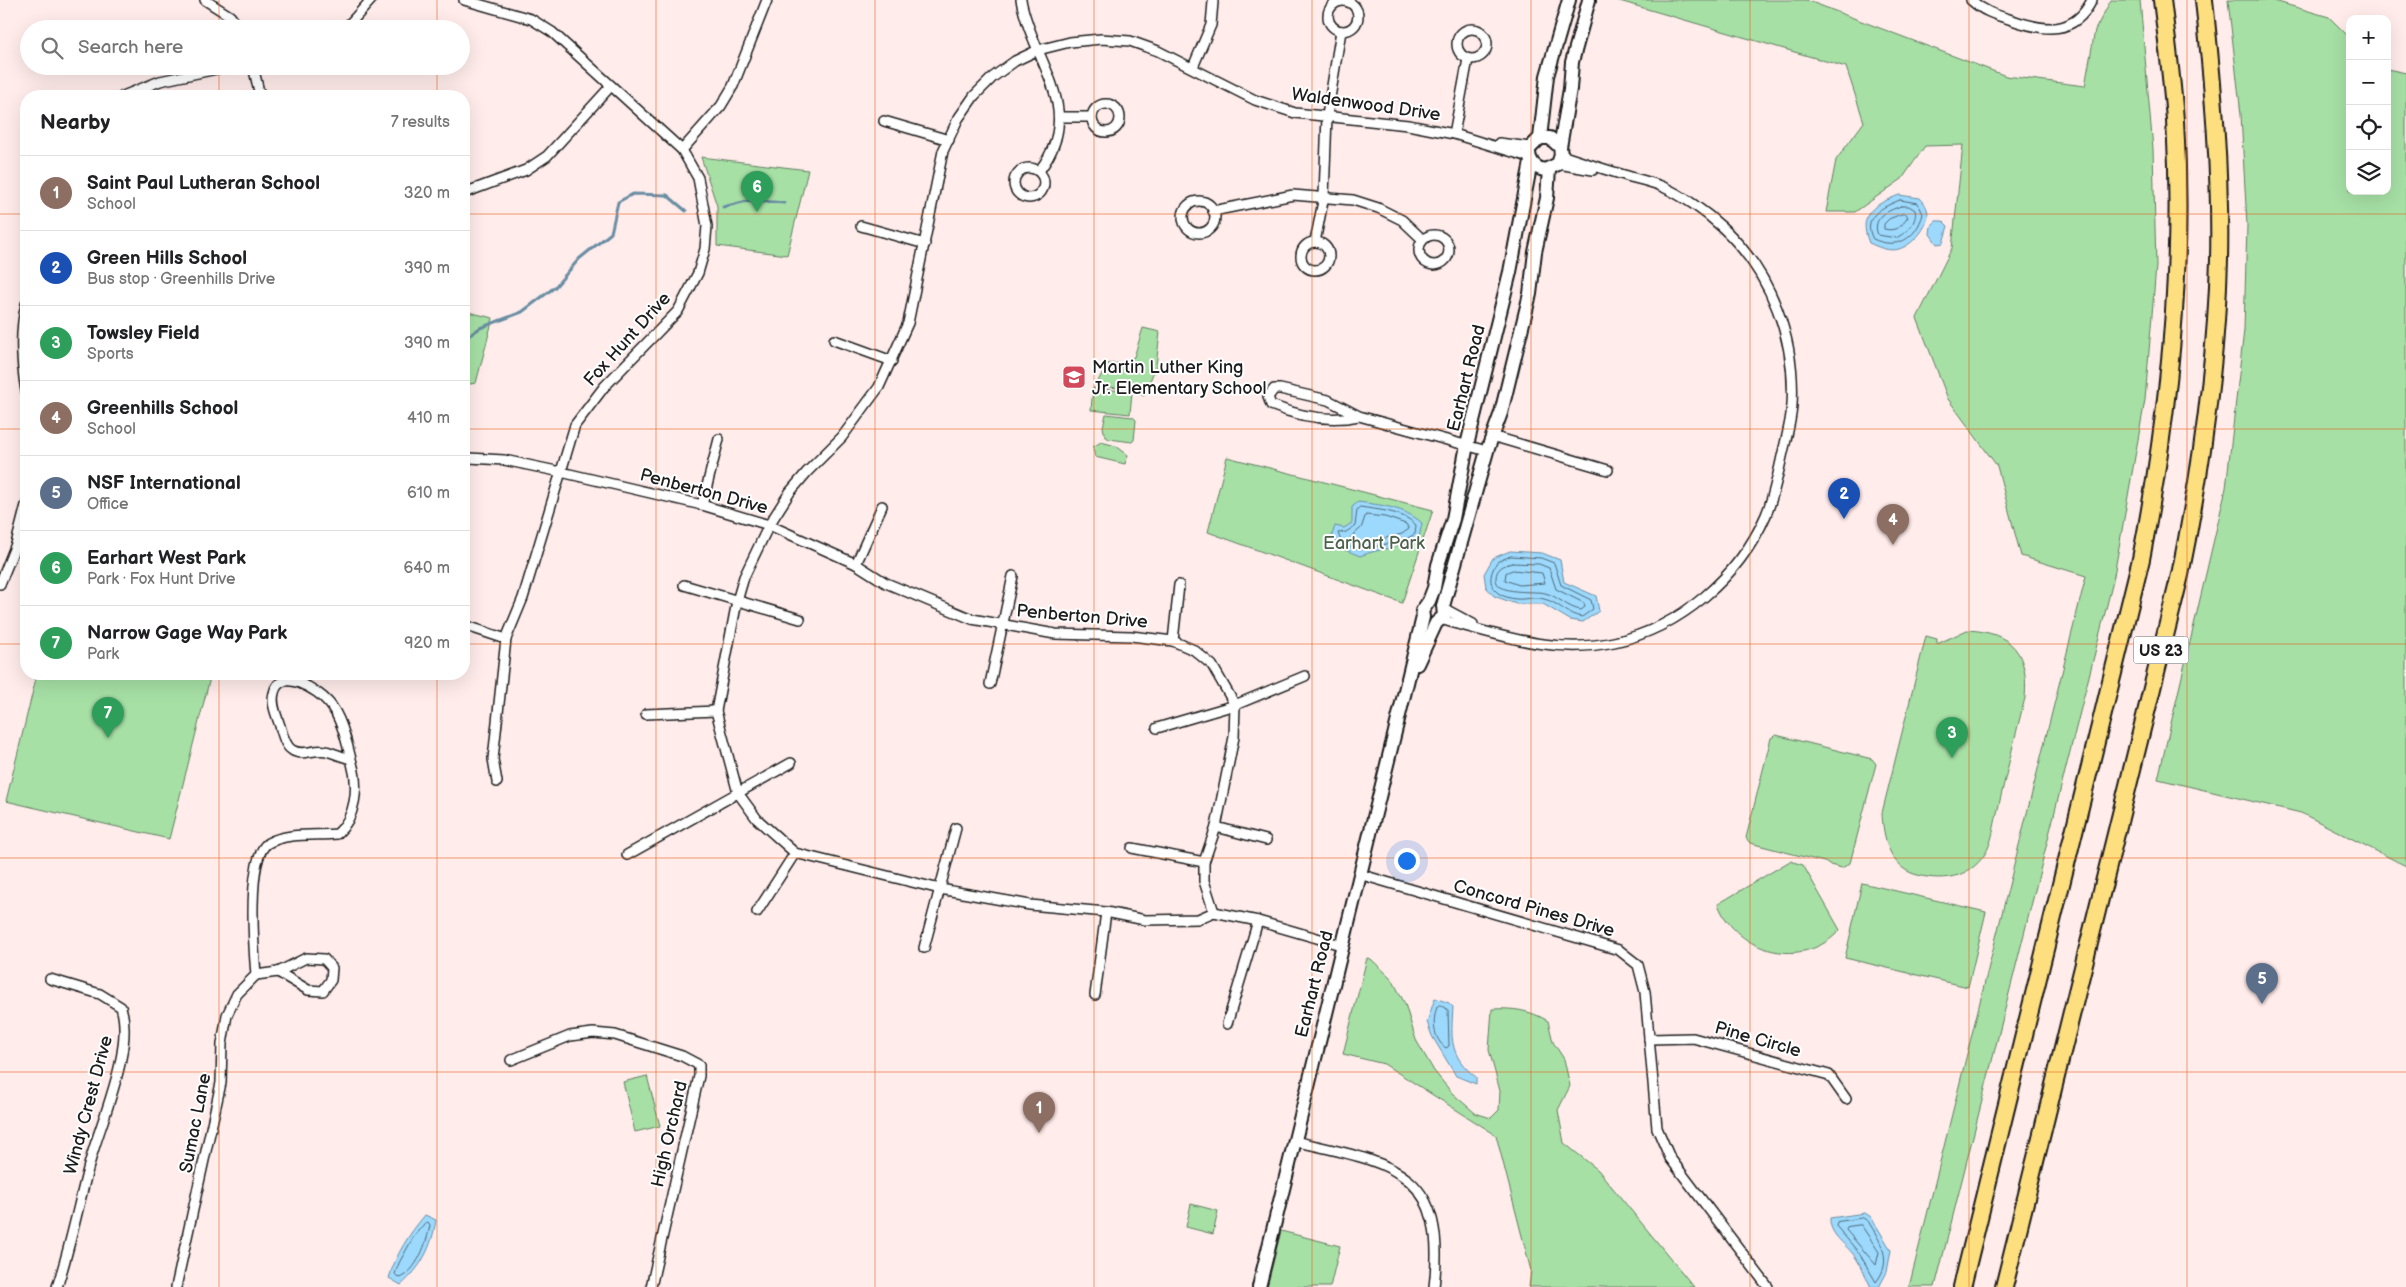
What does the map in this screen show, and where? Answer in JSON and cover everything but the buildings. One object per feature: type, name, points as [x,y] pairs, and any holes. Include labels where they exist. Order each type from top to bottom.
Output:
[{"type":"highway","name":"US 23","points":[[1962,1287],[2139,569],[2153,498],[2167,401],[2174,318],[2176,236],[2175,121],[2162,0]]},
{"type":"highway","name":"US 23","points":[[2004,1287],[2178,584],[2194,503],[2207,410],[2219,260],[2216,116],[2204,0]]},
{"type":"street","points":[[206,0],[233,20]]},
{"type":"street","points":[[353,20],[371,0]]},
{"type":"street","name":"Fox Hunt Drive","points":[[464,0],[531,19],[573,49],[682,150],[698,178],[706,217],[705,249],[698,273],[678,311],[604,386],[579,419],[568,444],[562,472],[523,598],[506,639],[493,759],[497,782]]},
{"type":"street","points":[[682,150],[721,106],[733,86],[767,0]]},
{"type":"street","points":[[1021,0],[1056,98],[1060,117],[1057,137],[1051,156],[1039,171]]},
{"type":"street","name":"Earhart Road","points":[[1259,1287],[1359,874],[1406,691],[1423,618],[1423,607],[1429,601],[1452,518],[1467,445],[1510,272],[1547,76],[1569,0]]},
{"type":"street","name":"Earhart Road","points":[[1406,691],[1442,615],[1500,413],[1530,294],[1535,252],[1557,159],[1570,89],[1572,62],[1589,0]]},
{"type":"street","points":[[1971,0],[1982,10],[1991,14],[2040,29],[2050,29],[2062,28],[2074,21],[2085,12],[2092,0]]},
{"type":"street","points":[[1193,67],[1211,25],[1214,1]]},
{"type":"street","points":[[1315,242],[1324,196],[1327,116],[1341,31]]},
{"type":"street","name":"Waldenwood Drive","points":[[794,853],[757,819],[738,793],[716,711],[737,601],[744,577],[769,525],[807,472],[842,437],[864,410],[879,387],[892,361],[908,323],[943,151],[958,119],[974,96],[993,76],[1015,61],[1038,50],[1101,39],[1130,41],[1193,67],[1255,100],[1295,113],[1408,124],[1476,141],[1533,151]]},
{"type":"street","name":"Waldenwood Drive","points":[[1454,134],[1468,59]]},
{"type":"street","points":[[137,90],[160,80],[185,75]]},
{"type":"street","points":[[255,75],[259,90]]},
{"type":"street","points":[[470,191],[526,170],[547,156],[611,86]]},
{"type":"street","points":[[1060,117],[1092,117]]},
{"type":"street","points":[[884,121],[949,140]]},
{"type":"street","points":[[1423,618],[1428,622],[1442,615],[1493,634],[1520,641],[1587,646],[1638,635],[1683,613],[1713,590],[1734,567],[1766,515],[1774,491],[1789,429],[1792,404],[1791,369],[1788,342],[1780,315],[1767,285],[1750,258],[1722,227],[1661,186],[1557,159],[1540,169],[1533,151],[1550,138],[1557,159]]},
{"type":"street","points":[[1213,211],[1293,195],[1324,196],[1353,200],[1378,208],[1402,220],[1422,239]]},
{"type":"street","points":[[861,226],[925,244]]},
{"type":"street","points":[[834,340],[892,361]]},
{"type":"street","points":[[1359,416],[1338,420],[1325,420],[1271,405],[1268,397],[1274,389],[1280,389],[1328,400],[1359,416],[1488,451]]},
{"type":"street","points":[[1492,436],[1608,470]]},
{"type":"street","points":[[702,505],[719,439]]},
{"type":"street","name":"Penberton Drive","points":[[470,458],[504,460],[562,472],[702,505],[769,525],[856,564],[886,583],[972,619],[1055,634],[1131,636],[1173,641],[1194,650],[1212,665],[1235,705]]},
{"type":"street","points":[[856,564],[882,506]]},
{"type":"street","points":[[0,584],[16,544],[20,528]]},
{"type":"street","points":[[990,684],[1013,576]]},
{"type":"street","points":[[684,585],[800,619]]},
{"type":"street","points":[[1173,641],[1179,585]]},
{"type":"street","points":[[1429,601],[1437,601],[1442,615]]},
{"type":"street","points":[[470,627],[506,639]]},
{"type":"street","points":[[1157,728],[1235,705],[1305,676]]},
{"type":"street","points":[[278,972],[301,987],[316,992],[323,991],[328,986],[332,974],[329,963],[315,958],[300,960],[278,972],[256,975],[252,915],[260,851],[268,843],[278,840],[311,834],[337,834],[344,827],[353,806],[355,787],[351,759],[340,723],[328,702],[304,684],[289,680],[282,682],[276,688],[273,695],[274,706],[284,737],[291,750],[299,753],[324,750],[351,759]]},
{"type":"street","points":[[1214,912],[1204,881],[1204,862],[1216,827],[1234,737],[1235,705]]},
{"type":"street","points":[[646,714],[716,711]]},
{"type":"street","points":[[628,855],[791,764]]},
{"type":"street","points":[[1216,827],[1266,840]]},
{"type":"street","points":[[924,948],[956,828]]},
{"type":"street","points":[[1132,848],[1204,862]]},
{"type":"street","points":[[757,912],[794,853],[854,866],[940,889],[1030,905],[1106,912],[1145,920],[1198,919],[1214,912],[1258,920],[1342,945]]},
{"type":"street","name":"Concord Pines Drive","points":[[1359,874],[1619,950],[1638,965],[1645,992],[1657,1128],[1670,1158],[1768,1287]]},
{"type":"street","points":[[1095,995],[1106,912]]},
{"type":"street","points":[[1227,1024],[1258,920]]},
{"type":"street","name":"Sumac Lane","points":[[176,1287],[221,1083],[222,1044],[227,1015],[237,994],[256,975]]},
{"type":"street","name":"Windy Crest Drive","points":[[50,979],[100,994],[121,1007],[125,1018],[122,1056],[91,1158],[57,1287]]},
{"type":"street","name":"High Orchard","points":[[511,1060],[570,1036],[593,1033],[615,1035],[682,1056],[699,1065],[700,1076],[651,1287]]},
{"type":"street","name":"Pine Circle","points":[[1649,1039],[1693,1038],[1829,1075],[1846,1098]]},
{"type":"street","points":[[1294,1141],[1382,1164],[1404,1176],[1415,1187],[1435,1226],[1437,1257],[1434,1287]]},
{"type":"green space","points":[[1616,0],[1806,0],[2006,76],[2085,86],[2095,30],[2111,0],[2140,0],[2153,149],[2156,266],[2145,400],[2113,581],[1935,1287],[1909,1287],[2086,576],[2021,556],[1997,466],[1948,399],[1917,318],[1952,248],[1963,145],[1925,146],[1902,179],[1855,212],[1826,212],[1836,160],[1864,122],[1846,67]]},
{"type":"green space","points":[[2228,0],[2271,0],[2329,17],[2346,34],[2346,195],[2391,195],[2391,70],[2406,73],[2406,866],[2301,813],[2158,779],[2226,488],[2244,330],[2247,225],[2241,115]]},
{"type":"green space","points":[[701,157],[808,170],[787,255],[717,246],[717,206]]},
{"type":"green space","points":[[470,312],[493,318],[476,383],[470,384]]},
{"type":"green space","points":[[1143,328],[1160,332],[1156,366],[1144,396],[1131,390],[1096,385],[1107,364],[1120,363],[1134,357]]},
{"type":"green space","points":[[1093,388],[1132,392],[1130,414],[1091,410]]},
{"type":"green space","points":[[1106,414],[1133,417],[1136,420],[1134,440],[1132,442],[1109,439],[1105,436],[1103,427]]},
{"type":"green space","points":[[1101,442],[1116,446],[1128,455],[1125,464],[1095,457],[1093,447]]},
{"type":"green space","name":"Earhart Park","points":[[1227,457],[1433,510],[1402,603],[1208,532]]},
{"type":"green space","points":[[1967,630],[1996,635],[2014,648],[2020,657],[2024,669],[2026,682],[2025,698],[1992,834],[1985,854],[1971,869],[1953,876],[1934,878],[1905,870],[1893,857],[1886,840],[1882,813],[1926,636],[1937,639],[1937,644]]},
{"type":"green space","points":[[36,680],[209,680],[169,839],[6,801]]},
{"type":"green space","points":[[1776,735],[1872,759],[1876,764],[1850,863],[1842,868],[1750,843],[1746,838],[1771,738]]},
{"type":"green space","points":[[1790,861],[1803,865],[1840,930],[1825,942],[1808,950],[1791,953],[1773,951],[1755,945],[1740,935],[1727,921],[1718,904]]},
{"type":"green space","points":[[1862,883],[1986,912],[1968,987],[1845,958]]},
{"type":"green space","points":[[1367,958],[1371,959],[1392,979],[1405,1004],[1416,1040],[1434,1071],[1452,1093],[1475,1113],[1491,1118],[1499,1110],[1500,1091],[1489,1050],[1492,1009],[1521,1010],[1535,1014],[1548,1021],[1553,1042],[1564,1059],[1570,1086],[1558,1110],[1564,1143],[1598,1170],[1694,1287],[1529,1287],[1531,1271],[1496,1135],[1384,1064],[1343,1054]]},
{"type":"green space","points":[[647,1076],[660,1126],[635,1132],[623,1082]]},
{"type":"green space","points":[[1191,1204],[1218,1211],[1213,1234],[1186,1227]]},
{"type":"green space","points":[[1281,1231],[1340,1246],[1330,1287],[1267,1287]]},
{"type":"water","points":[[1899,195],[1920,198],[1924,203],[1928,215],[1922,231],[1909,244],[1895,250],[1869,243],[1865,224],[1870,212],[1882,202]]},
{"type":"water","points":[[1936,221],[1943,221],[1948,226],[1943,243],[1937,244],[1930,234],[1931,226]]},
{"type":"water","points":[[1358,502],[1375,504],[1408,513],[1422,523],[1419,538],[1405,544],[1360,556],[1338,547],[1332,535],[1335,526],[1344,528],[1352,523],[1352,507]]},
{"type":"water","points":[[1510,551],[1542,553],[1560,560],[1564,582],[1596,596],[1599,611],[1583,622],[1570,620],[1543,604],[1516,604],[1494,596],[1486,587],[1484,574],[1493,558]]},
{"type":"water","points":[[1435,998],[1449,1003],[1453,1007],[1452,1038],[1456,1054],[1467,1069],[1476,1077],[1476,1084],[1456,1076],[1432,1036],[1427,1022]]},
{"type":"water","points":[[1865,1213],[1871,1217],[1891,1250],[1887,1272],[1879,1287],[1871,1287],[1856,1258],[1835,1235],[1830,1224],[1830,1218]]},
{"type":"water","points":[[425,1215],[436,1220],[432,1239],[420,1264],[401,1285],[389,1278],[392,1269],[404,1245]]},
{"type":"waterway","points":[[470,335],[480,328],[522,312],[555,287],[579,259],[611,233],[618,202],[633,194],[667,195],[686,211]]},
{"type":"waterway","points":[[723,207],[751,200],[784,203]]},
{"type":"place","name":"Earhart West Park","points":[[757,212]]},
{"type":"place","name":"Martin Luther King Jr. Elementary School","points":[[1074,377]]},
{"type":"place","name":"Green Hills School","points":[[1844,519]]},
{"type":"place","name":"Greenhills School","points":[[1893,545]]},
{"type":"place","name":"Narrow Gage Way Park","points":[[108,738]]},
{"type":"place","name":"Towsley Field","points":[[1952,758]]},
{"type":"place","name":"NSF International","points":[[2262,1004]]},
{"type":"place","name":"Saint Paul Lutheran School","points":[[1039,1133]]}]
